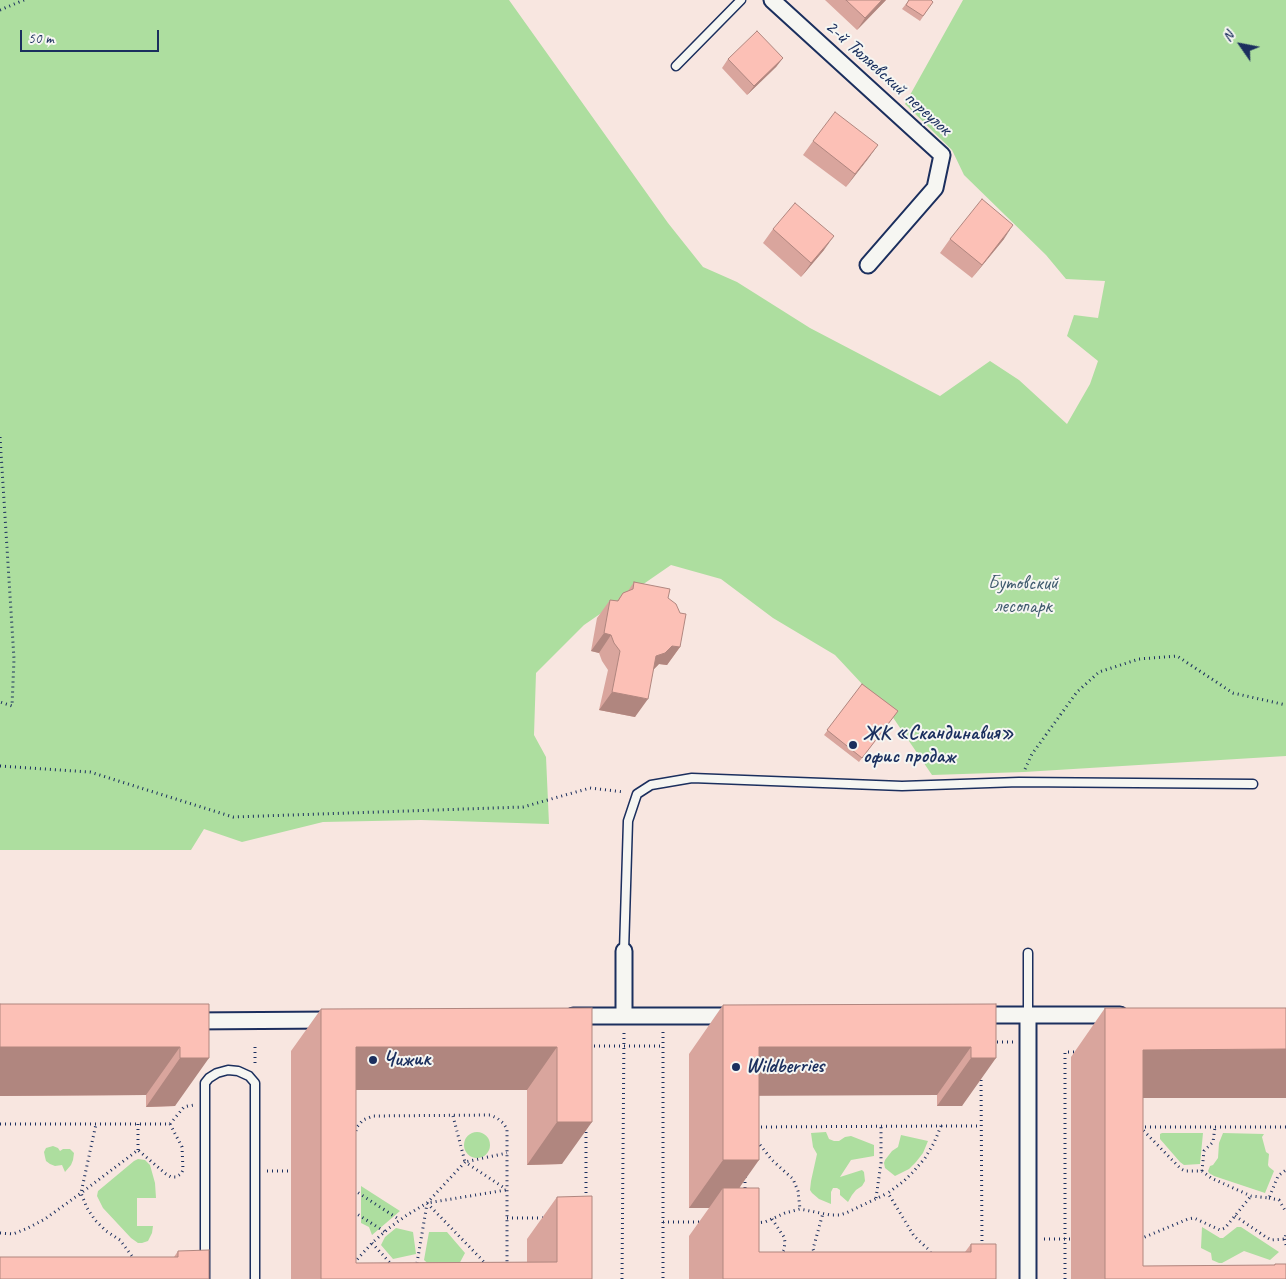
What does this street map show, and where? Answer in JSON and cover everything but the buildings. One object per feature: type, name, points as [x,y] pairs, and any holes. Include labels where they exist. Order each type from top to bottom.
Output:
[{"type":"street","name":"2-й Тюляевский переулок","points":[[772,0],[942,155],[935,188],[868,265]]},
{"type":"street","points":[[624,950],[624,1016]]},
{"type":"street","points":[[1028,1015],[1028,1279]]},
{"type":"street","points":[[960,1016],[1137,1015]]},
{"type":"street","points":[[556,1017],[746,1016]]},
{"type":"street","points":[[174,1021],[350,1020]]},
{"type":"lane","points":[[676,66],[741,0]]},
{"type":"lane","points":[[624,950],[628,821],[636,794],[651,785],[692,778],[902,786],[1019,782],[1253,784]]},
{"type":"lane","points":[[1028,953],[1028,1015]]},
{"type":"lane","points":[[205,1279],[205,1083],[216,1073],[228,1070],[238,1070],[249,1076],[255,1083],[255,1279]]},
{"type":"path","points":[[0,10],[24,0]]},
{"type":"path","points":[[0,437],[14,659],[12,706],[0,702]]},
{"type":"path","points":[[1019,782],[1032,754],[1077,692],[1099,672],[1139,659],[1177,656],[1233,693],[1286,705]]},
{"type":"path","points":[[0,766],[90,772],[233,817],[523,807],[590,788]]},
{"type":"path","points":[[622,1279],[624,1016]]},
{"type":"path","points":[[990,1042],[1028,1042]]},
{"type":"path","points":[[586,1046],[663,1046],[663,1279]]},
{"type":"path","points":[[1065,1279],[1066,1052],[1085,1052]]},
{"type":"path","points":[[981,1071],[982,1253]]},
{"type":"path","points":[[170,1124],[180,1112]]},
{"type":"path","points":[[354,1136],[357,1127],[363,1120],[373,1116],[490,1116],[503,1122],[507,1129],[507,1273]]},
{"type":"path","points":[[453,1116],[465,1162],[507,1190]]},
{"type":"path","points":[[586,1122],[586,1208]]},
{"type":"path","points":[[0,1124],[170,1124]]},
{"type":"path","points":[[96,1124],[81,1193],[87,1208],[95,1220],[106,1231],[120,1240],[138,1266]]},
{"type":"path","points":[[138,1124],[138,1150],[166,1174],[176,1177],[183,1170],[182,1147],[170,1124]]},
{"type":"path","points":[[876,1199],[881,1163],[880,1126]]},
{"type":"path","points":[[750,1222],[762,1223],[785,1212],[800,1209],[835,1215],[846,1213],[888,1193],[904,1181],[925,1158],[941,1126]]},
{"type":"path","points":[[752,1127],[981,1126]]},
{"type":"path","points":[[1140,1127],[1286,1127]]},
{"type":"path","points":[[1140,1127],[1140,1136]]},
{"type":"path","points":[[1140,1127],[1186,1172],[1202,1171],[1211,1178],[1251,1196],[1280,1200],[1285,1209]]},
{"type":"path","points":[[1202,1171],[1204,1150],[1213,1142],[1215,1127]]},
{"type":"path","points":[[753,1136],[772,1160],[794,1179],[800,1209]]},
{"type":"path","points":[[0,1233],[13,1234],[45,1219],[138,1150]]},
{"type":"path","points":[[354,1254],[354,1263],[384,1232],[427,1203],[465,1162],[507,1153]]},
{"type":"path","points":[[1269,1198],[1278,1176],[1286,1170]]},
{"type":"path","points":[[255,1171],[300,1171]]},
{"type":"path","points":[[745,1175],[745,1194]]},
{"type":"path","points":[[354,1197],[354,1189],[400,1220]]},
{"type":"path","points":[[427,1203],[507,1190]]},
{"type":"path","points":[[888,1193],[914,1236],[928,1249],[934,1258]]},
{"type":"path","points":[[1140,1247],[1140,1239],[1188,1219],[1194,1218],[1220,1230],[1225,1228],[1251,1196]]},
{"type":"path","points":[[422,1267],[416,1263],[427,1203]]},
{"type":"path","points":[[427,1203],[488,1265]]},
{"type":"path","points":[[354,1204],[354,1220]]},
{"type":"path","points":[[354,1212],[384,1232]]},
{"type":"path","points":[[820,1259],[814,1254],[813,1250],[823,1213]]},
{"type":"path","points":[[1235,1216],[1266,1238],[1271,1240],[1285,1239]]},
{"type":"path","points":[[507,1218],[553,1218]]},
{"type":"path","points":[[772,1219],[784,1237],[785,1242],[784,1250],[779,1258]]},
{"type":"path","points":[[663,1222],[708,1222]]},
{"type":"path","points":[[1286,1234],[1286,1246]]},
{"type":"path","points":[[1028,1239],[1081,1239]]},
{"type":"path","points":[[372,1243],[392,1265]]},
{"type":"green space","name":"Бутовский лесопарк","points":[[0,0],[509,0],[668,223],[703,267],[737,282],[810,328],[940,396],[990,361],[1019,380],[1067,424],[1090,384],[1098,361],[1067,336],[1074,315],[1098,318],[1105,281],[1066,279],[1046,255],[964,175],[952,150],[905,104],[963,0],[1286,0],[1286,756],[1024,772],[932,775],[892,716],[835,655],[773,618],[721,579],[671,565],[584,625],[536,673],[534,735],[546,757],[549,824],[421,820],[323,822],[242,842],[204,829],[191,850],[0,850]]},
{"type":"green space","points":[[477,1132],[486,1136],[490,1145],[486,1154],[477,1158],[468,1154],[464,1145],[468,1136]]},
{"type":"green space","points":[[826,1132],[829,1139],[834,1141],[851,1136],[874,1145],[874,1156],[851,1160],[840,1177],[862,1170],[864,1172],[865,1181],[848,1202],[840,1195],[840,1190],[837,1188],[833,1188],[831,1192],[831,1204],[819,1199],[810,1190],[817,1154],[813,1147],[811,1133]]},
{"type":"green space","points":[[1203,1133],[1200,1164],[1184,1165],[1180,1162],[1160,1139],[1160,1134]]},
{"type":"green space","points":[[1223,1133],[1264,1134],[1262,1137],[1266,1152],[1269,1154],[1268,1165],[1274,1171],[1265,1193],[1209,1173],[1210,1166],[1218,1158],[1219,1143]]},
{"type":"green space","points":[[901,1135],[928,1141],[923,1153],[916,1162],[909,1169],[895,1176],[885,1168],[884,1163],[892,1151],[898,1147]]},
{"type":"green space","points":[[53,1146],[60,1151],[70,1149],[74,1153],[71,1165],[65,1172],[62,1165],[55,1166],[46,1161],[44,1152],[46,1148]]},
{"type":"green space","points":[[138,1159],[145,1160],[150,1165],[155,1183],[156,1198],[137,1198],[137,1226],[153,1226],[148,1241],[142,1243],[138,1243],[131,1238],[103,1208],[97,1196],[98,1191]]},
{"type":"green space","points":[[361,1186],[400,1211],[372,1235],[369,1227],[361,1223]]},
{"type":"green space","points":[[1202,1227],[1223,1238],[1237,1227],[1241,1227],[1279,1252],[1270,1260],[1244,1251],[1219,1263],[1212,1260],[1211,1253],[1201,1248]]},
{"type":"green space","points":[[396,1228],[413,1232],[416,1254],[393,1259],[381,1245],[385,1237]]},
{"type":"green space","points":[[429,1232],[447,1232],[465,1253],[457,1268],[433,1268],[424,1260]]},
{"type":"place","name":"ЖК «Скандинавия» офис продаж","points":[[853,745]]},
{"type":"place","name":"Чижик","points":[[373,1060]]},
{"type":"place","name":"Wildberries","points":[[736,1067]]}]
